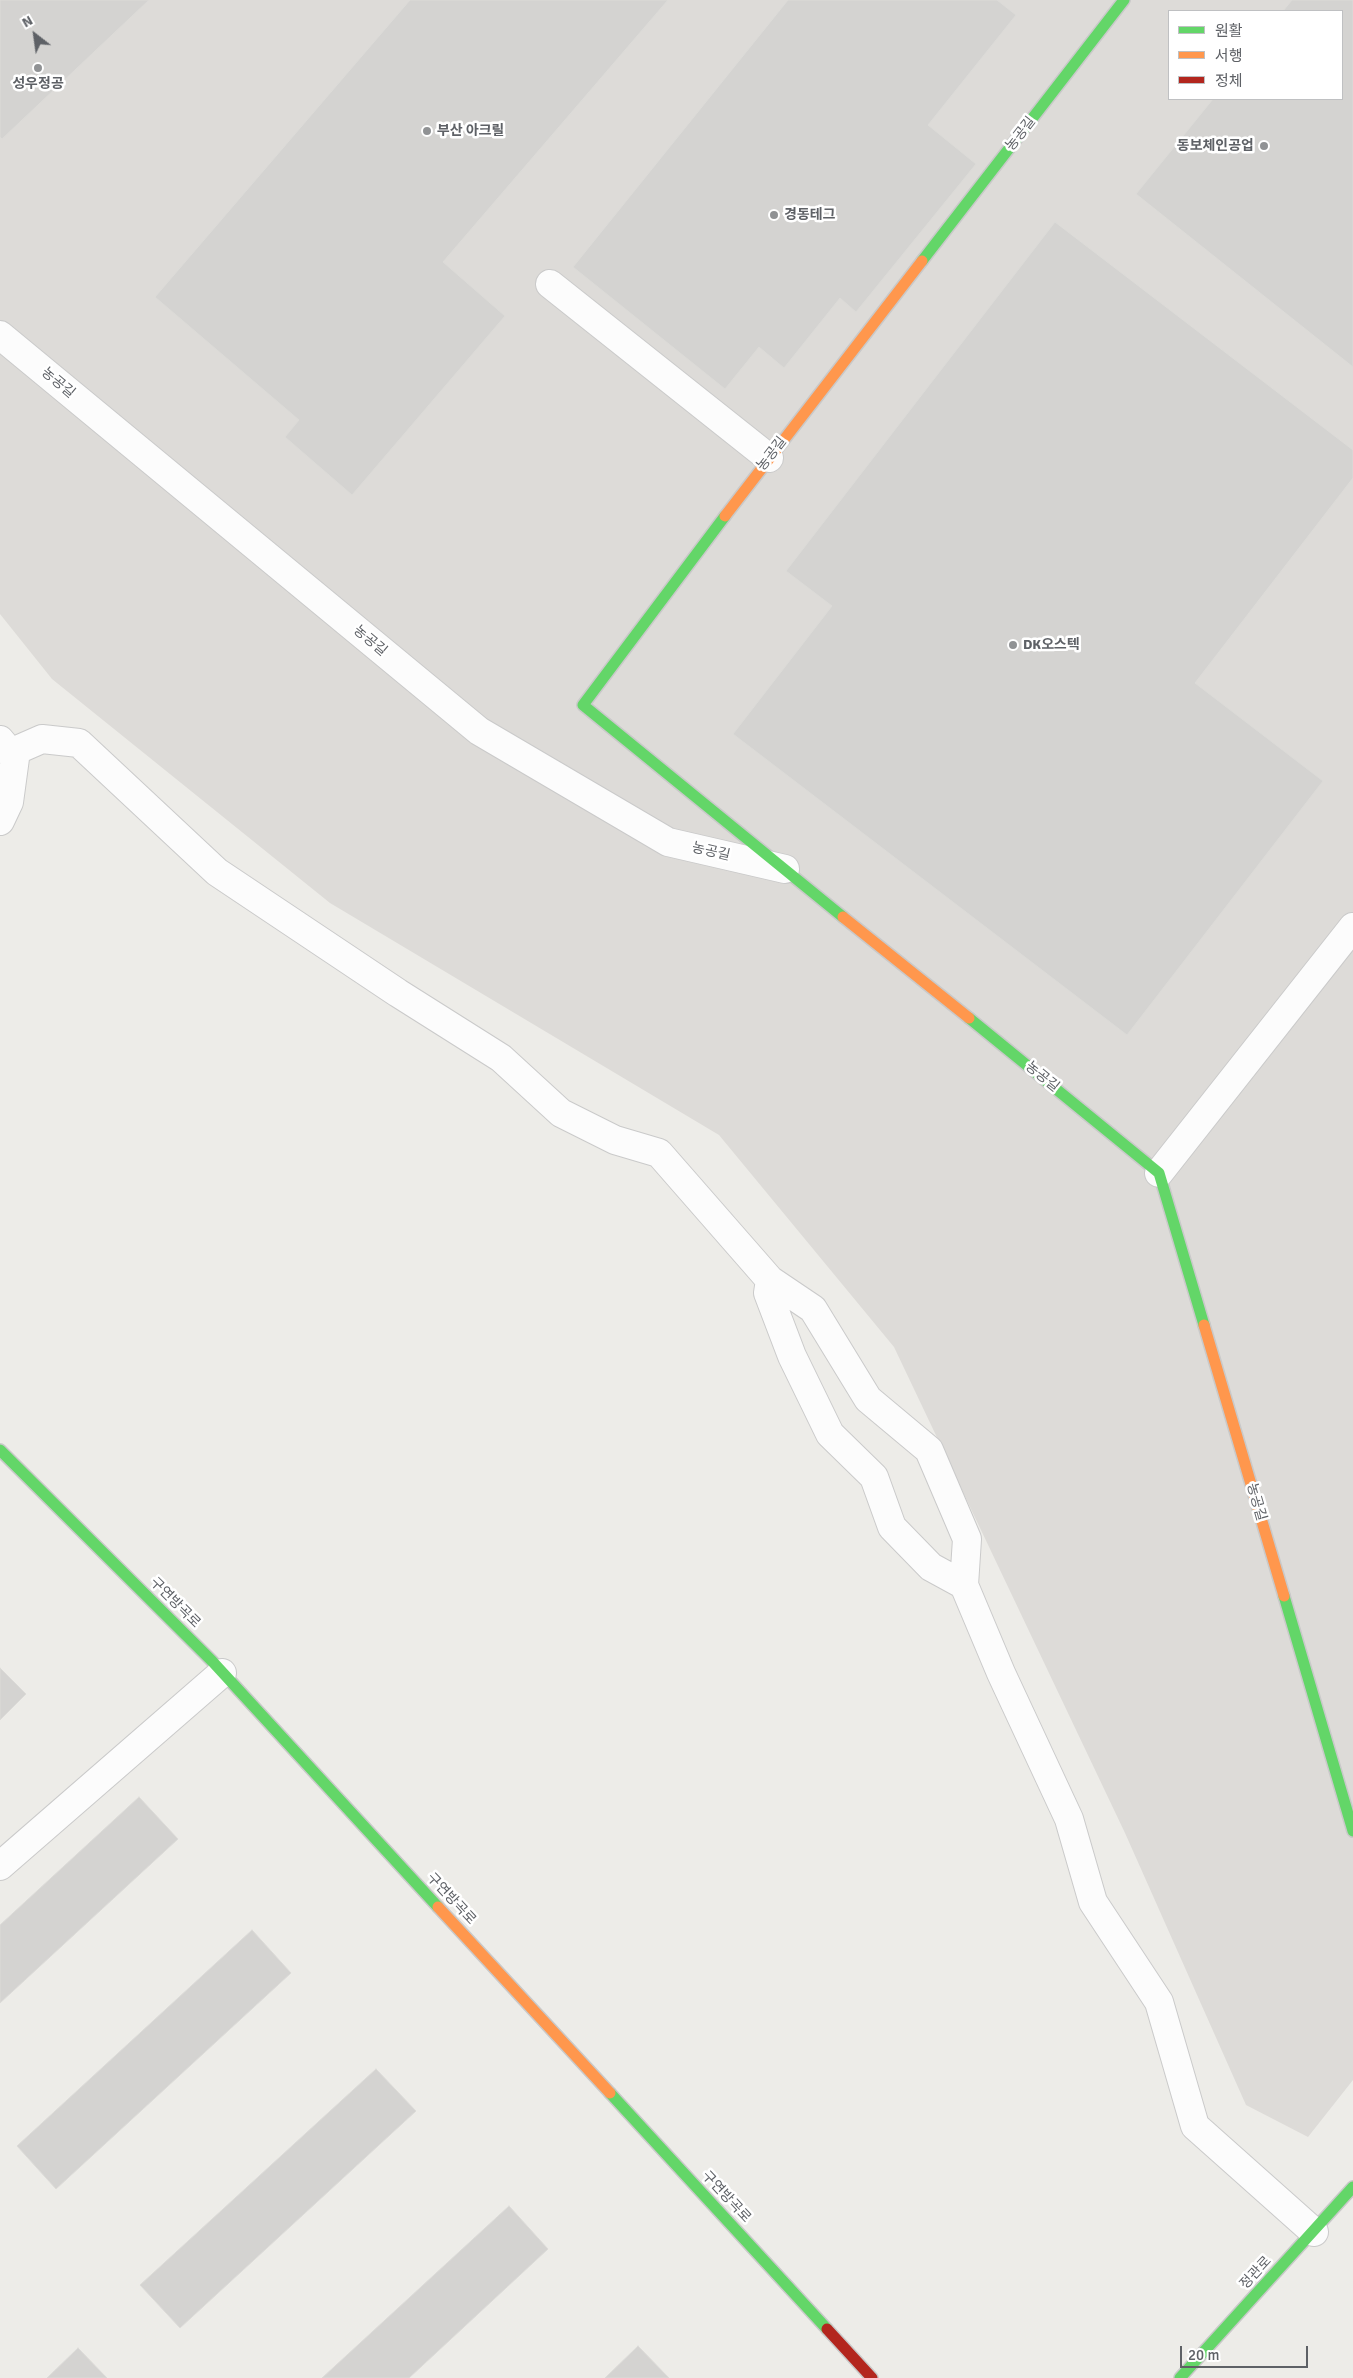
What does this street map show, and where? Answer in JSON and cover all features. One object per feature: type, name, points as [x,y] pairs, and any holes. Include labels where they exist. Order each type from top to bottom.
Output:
[{"type":"street","name":"농공길","points":[[1124,0],[769,458],[582,705],[1160,1173],[1353,1831]]},
{"type":"street","points":[[550,284],[769,458]]},
{"type":"street","name":"농공길","points":[[0,335],[479,731],[668,842],[785,869]]},
{"type":"street","points":[[0,821],[10,802],[15,758],[5,746],[42,739],[78,743],[217,872],[501,1058],[561,1112],[615,1140],[659,1153],[770,1280],[813,1309],[868,1399],[929,1450],[967,1539],[964,1585],[1001,1673],[1069,1819],[1093,1902],[1159,2002],[1196,2126],[1314,2232]]},
{"type":"street","points":[[1160,1173],[1353,927]]},
{"type":"street","points":[[770,1280],[768,1293],[792,1356],[830,1434],[874,1477],[892,1527],[931,1567],[964,1585]]},
{"type":"street","name":"구연방곡로","points":[[0,1450],[222,1673],[872,2378]]},
{"type":"street","points":[[0,1866],[222,1673]]},
{"type":"street","name":"정관로","points":[[1180,2378],[1353,2187]]},
{"type":"shaded area","points":[[0,0],[1353,0],[1353,2080],[1308,2137],[1246,2105],[1125,1833],[894,1347],[719,1135],[330,903],[52,679],[0,614]]},
{"type":"building","name":"성우정공","points":[[0,0],[149,0],[2,139],[0,137]]},
{"type":"building","name":"부산 아크릴","points":[[410,0],[668,0],[443,262],[505,316],[352,495],[285,437],[299,420],[155,297]]},
{"type":"building","name":"경동테그","points":[[788,0],[997,0],[1016,15],[928,125],[976,164],[856,312],[840,298],[784,368],[759,347],[725,389],[573,267]]},
{"type":"building","name":"동보체인공업","points":[[1292,0],[1353,0],[1353,367],[1136,194],[1212,100],[1343,100],[1343,10],[1284,10]]},
{"type":"building","name":"DK오스텍","points":[[1055,222],[1353,450],[1353,478],[1195,683],[1323,781],[1127,1035],[733,734],[832,606],[786,571]]},
{"type":"building","points":[[0,1668],[26,1694],[0,1720]]},
{"type":"building","points":[[139,1797],[178,1839],[0,2003],[0,1925]]},
{"type":"building","points":[[252,1930],[291,1973],[56,2189],[17,2146]]},
{"type":"building","points":[[376,2069],[416,2111],[180,2328],[140,2285]]},
{"type":"building","points":[[509,2206],[548,2249],[409,2378],[322,2378]]},
{"type":"building","points":[[638,2346],[669,2378],[605,2378]]},
{"type":"building","points":[[78,2348],[107,2378],[47,2378]]},
{"type":"traffic: fast","points":[[922,261],[1124,0]]},
{"type":"traffic: fast","points":[[725,516],[583,705],[843,917]]},
{"type":"traffic: fast","points":[[969,1018],[1159,1173],[1204,1325]]},
{"type":"traffic: fast","points":[[0,1450],[212,1661],[438,1907]]},
{"type":"traffic: fast","points":[[1284,1596],[1353,1831]]},
{"type":"traffic: fast","points":[[610,2093],[827,2329]]},
{"type":"traffic: fast","points":[[1180,2378],[1353,2187]]},
{"type":"traffic: slow","points":[[725,516],[922,261]]},
{"type":"traffic: slow","points":[[843,917],[969,1018]]},
{"type":"traffic: slow","points":[[1204,1325],[1284,1596]]},
{"type":"traffic: slow","points":[[438,1907],[610,2093]]},
{"type":"traffic: jam","points":[[827,2329],[872,2378]]},
{"type":"place","name":"성우정공","points":[[38,68]]},
{"type":"place","name":"부산 아크릴","points":[[427,131]]},
{"type":"place","name":"동보체인공업","points":[[1264,146]]},
{"type":"place","name":"경동테그","points":[[774,215]]},
{"type":"place","name":"DK오스텍","points":[[1013,645]]}]
